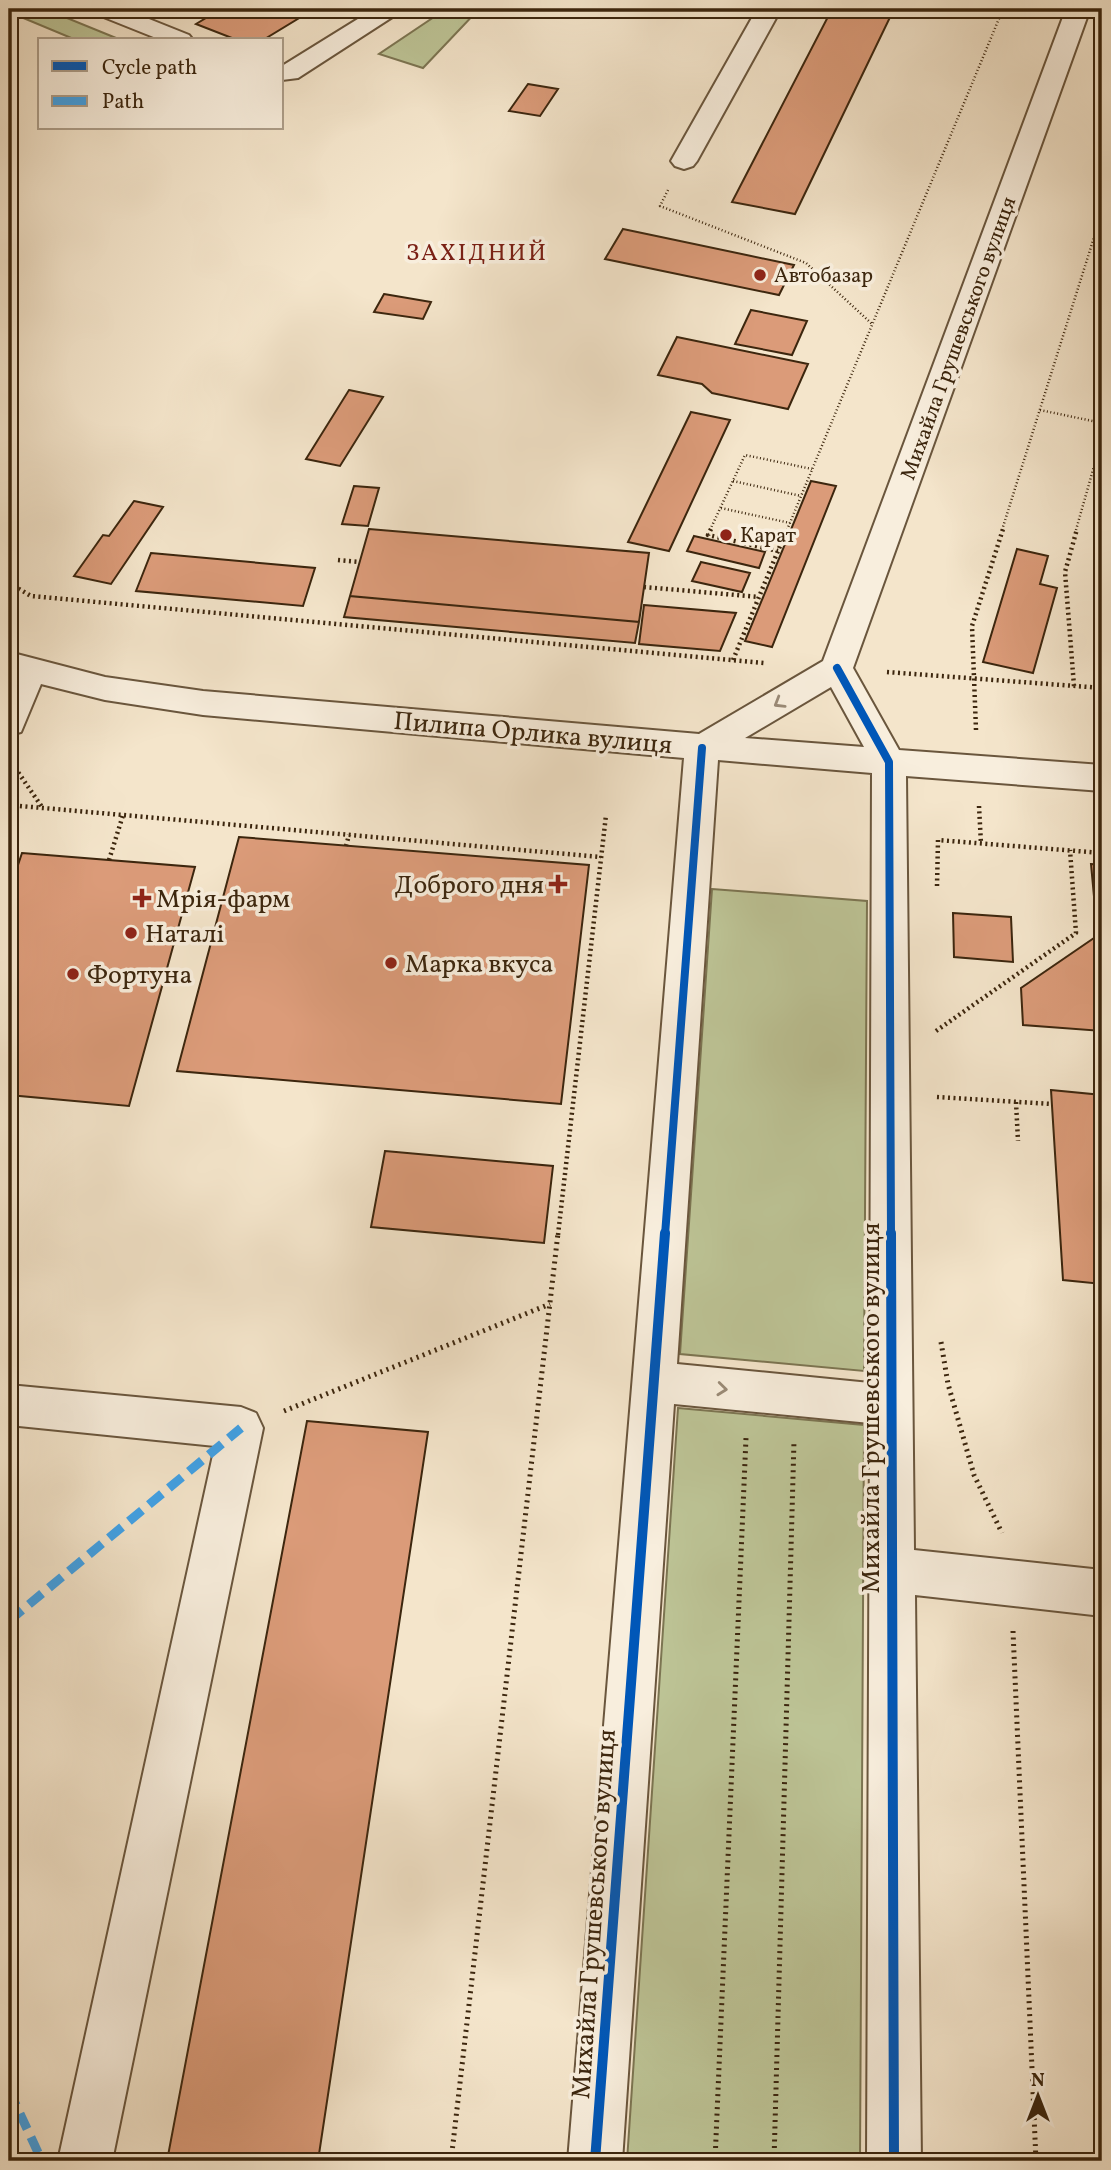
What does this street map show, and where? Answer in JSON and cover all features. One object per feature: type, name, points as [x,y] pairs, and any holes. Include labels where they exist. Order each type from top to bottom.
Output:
[{"type":"street","points":[[104,9],[157,21],[178,38]]},
{"type":"street","points":[[284,73],[289,74],[388,9]]},
{"type":"street","points":[[684,161],[769,9]]},
{"type":"street","name":"Михайла Грушевського вулиця","points":[[894,2161],[888,762],[837,668],[1069,10]]},
{"type":"street","points":[[9,723],[19,667]]},
{"type":"street","name":"Пилипа Орлика вулиця","points":[[19,667],[71,681],[160,697],[702,748],[1102,778]]},
{"type":"street","points":[[702,748],[837,668]]},
{"type":"street","name":"Михайла Грушевського вулиця","points":[[595,2161],[702,748]]},
{"type":"street","points":[[654,1382],[891,1405]]},
{"type":"street","points":[[9,1405],[241,1428],[85,2161]]},
{"type":"street","points":[[892,1570],[1102,1592]]},
{"type":"path","points":[[9,583],[32,596],[733,660],[1003,9]]},
{"type":"path","points":[[660,206],[806,263],[872,324]]},
{"type":"path","points":[[976,737],[972,626],[1102,212]]},
{"type":"path","points":[[1040,410],[1102,423]]},
{"type":"path","points":[[1074,686],[1065,572],[1102,438]]},
{"type":"path","points":[[778,551],[708,535],[745,455],[812,469]]},
{"type":"path","points":[[1095,464],[1102,472]]},
{"type":"path","points":[[733,481],[801,496]]},
{"type":"path","points":[[721,508],[790,523]]},
{"type":"path","points":[[338,560],[360,562]]},
{"type":"path","points":[[644,587],[759,597]]},
{"type":"path","points":[[881,672],[1102,688]]},
{"type":"path","points":[[9,759],[42,808]]},
{"type":"path","points":[[979,798],[981,844]]},
{"type":"path","points":[[9,805],[601,857]]},
{"type":"path","points":[[109,860],[123,815]]},
{"type":"path","points":[[451,2161],[606,815]]},
{"type":"path","points":[[346,846],[349,835]]},
{"type":"path","points":[[938,840],[1102,853]]},
{"type":"path","points":[[935,1032],[1076,933],[1070,850]]},
{"type":"path","points":[[561,862],[562,854]]},
{"type":"path","points":[[937,1097],[1052,1104]]},
{"type":"path","points":[[1016,1101],[1018,1141]]},
{"type":"path","points":[[241,1428],[550,1304]]},
{"type":"path","points":[[715,2161],[748,1392]]},
{"type":"path","points":[[774,2161],[796,1396]]},
{"type":"green space","points":[[9,9],[45,9],[116,38],[71,38],[9,12]]},
{"type":"green space","points":[[446,9],[479,9],[423,68],[379,54]]},
{"type":"green space","points":[[712,889],[867,901],[864,1371],[680,1354]]},
{"type":"green space","points":[[678,1408],[864,1425],[860,2161],[627,2161]]},
{"type":"building","points":[[221,9],[314,9],[266,38],[232,38],[196,24]]},
{"type":"building","points":[[832,9],[894,9],[795,214],[732,202]]},
{"type":"building","points":[[528,84],[558,89],[540,116],[509,111]]},
{"type":"building","points":[[623,229],[794,265],[779,295],[605,259]]},
{"type":"building","points":[[384,294],[431,302],[423,319],[374,312]]},
{"type":"building","points":[[751,310],[807,321],[792,355],[735,344]]},
{"type":"building","points":[[677,337],[808,364],[788,409],[712,393],[702,384],[658,375]]},
{"type":"building","points":[[349,390],[383,397],[340,466],[306,459]]},
{"type":"building","points":[[691,412],[730,420],[669,551],[628,542]]},
{"type":"building","points":[[811,481],[836,486],[772,647],[745,641]]},
{"type":"building","points":[[354,486],[379,488],[368,526],[342,524]]},
{"type":"building","points":[[134,501],[163,507],[111,584],[74,576],[103,535],[109,536]]},
{"type":"building","points":[[369,529],[649,553],[639,622],[350,596]]},
{"type":"building","points":[[694,536],[765,552],[759,568],[687,551]]},
{"type":"building","points":[[1017,549],[1048,556],[1040,584],[1057,588],[1033,673],[983,662]]},
{"type":"building","points":[[151,553],[315,568],[303,606],[136,591]]},
{"type":"building","points":[[701,562],[750,573],[742,592],[692,581]]},
{"type":"building","points":[[350,596],[639,622],[635,643],[344,617]]},
{"type":"building","points":[[644,605],[736,613],[720,651],[639,644]]},
{"type":"building","points":[[239,837],[589,865],[561,1104],[177,1071]]},
{"type":"building","points":[[22,853],[195,867],[129,1106],[9,1095],[9,892]]},
{"type":"building","points":[[1091,864],[1102,865],[1102,908],[1095,907]]},
{"type":"building","points":[[953,913],[1011,917],[1013,962],[954,957]]},
{"type":"building","points":[[1094,938],[1102,939],[1102,1031],[1023,1025],[1021,988]]},
{"type":"building","points":[[1051,1090],[1102,1095],[1102,1284],[1063,1280]]},
{"type":"building","points":[[385,1151],[553,1166],[544,1243],[371,1227]]},
{"type":"building","points":[[307,1421],[428,1432],[318,2161],[167,2161]]},
{"type":"marked path","points":[[9,1621],[241,1428]]},
{"type":"marked path","points":[[9,2090],[42,2161]]},
{"type":"cycle path","points":[[837,668],[889,762],[894,2161]]},
{"type":"cycle path","points":[[595,2161],[702,748]]},
{"type":"place","name":"Автобазар","points":[[760,275]]},
{"type":"place","name":"Карат","points":[[726,535]]},
{"type":"place","name":"Доброго дня","points":[[558,884]]},
{"type":"place","name":"Мрія-фарм","points":[[142,898]]},
{"type":"place","name":"Наталі","points":[[131,933]]},
{"type":"place","name":"Марка вкуса","points":[[391,963]]},
{"type":"place","name":"Фортуна","points":[[73,974]]},
{"type":"district","name":"ЗАХІДНИЙ","points":[[477,252]]}]
